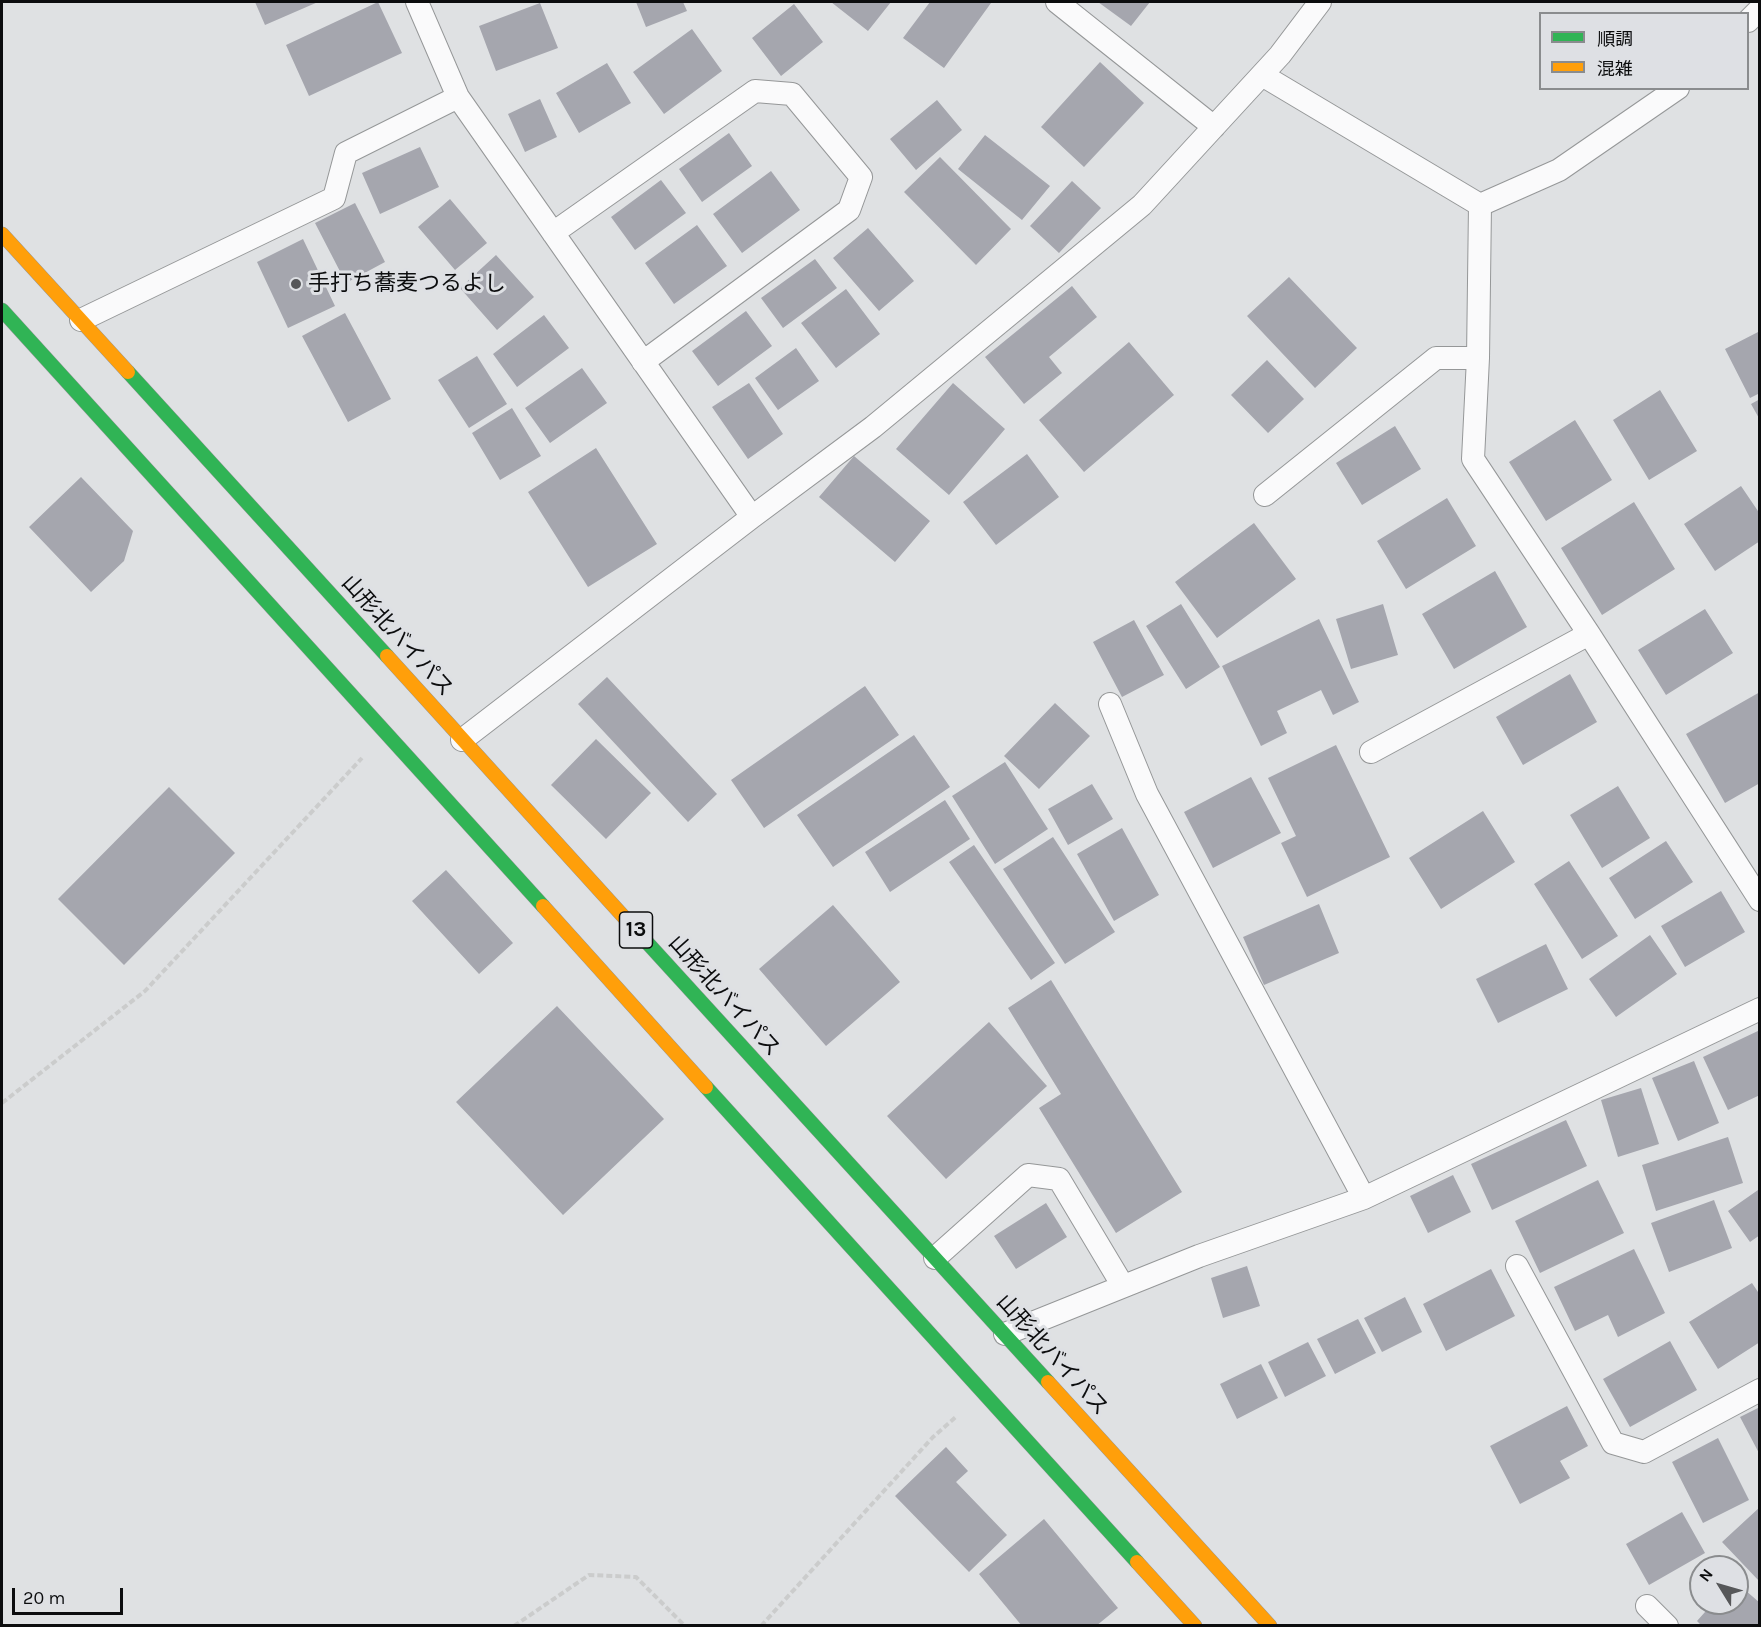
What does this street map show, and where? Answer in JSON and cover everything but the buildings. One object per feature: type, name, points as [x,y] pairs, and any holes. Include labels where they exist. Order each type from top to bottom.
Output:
[{"type":"highway","name":"山形北バイパス","points":[[2,234],[1270,1626]]},
{"type":"highway","name":"13","points":[[2,310],[1195,1626]]},
{"type":"lane","points":[[417,2],[458,98],[752,517]]},
{"type":"lane","points":[[1057,2],[1214,127]]},
{"type":"lane","points":[[462,740],[873,427],[1142,205],[1280,55],[1320,2]]},
{"type":"lane","points":[[1749,20],[1760,9]]},
{"type":"lane","points":[[1262,75],[1480,205]]},
{"type":"lane","points":[[1480,205],[1559,170],[1675,90]]},
{"type":"lane","points":[[553,233],[755,91],[792,94],[861,177],[849,210],[643,362]]},
{"type":"lane","points":[[81,320],[334,198],[346,153],[458,98]]},
{"type":"lane","points":[[1480,205],[1478,358],[1473,459],[1760,900]]},
{"type":"lane","points":[[1265,495],[1436,358],[1478,358]]},
{"type":"lane","points":[[1371,752],[1589,634]]},
{"type":"lane","points":[[1110,704],[1147,794],[1364,1198]]},
{"type":"lane","points":[[1005,1334],[1199,1256],[1364,1198],[1760,1009]]},
{"type":"lane","points":[[935,1258],[1028,1175],[1059,1179],[1123,1286]]},
{"type":"lane","points":[[1517,1266],[1613,1443],[1644,1452],[1760,1390]]},
{"type":"lane","points":[[1647,1606],[1667,1626]]},
{"type":"path","points":[[2,1102],[145,991],[386,733]]},
{"type":"path","points":[[761,1626],[933,1437],[983,1391]]},
{"type":"path","points":[[514,1626],[590,1575],[636,1577],[685,1626]]},
{"type":"traffic: fast","points":[[2,310],[543,906]]},
{"type":"traffic: fast","points":[[128,372],[387,656]]},
{"type":"traffic: fast","points":[[632,926],[1048,1382]]},
{"type":"traffic: fast","points":[[706,1087],[1137,1562]]},
{"type":"traffic: slow","points":[[2,234],[128,372]]},
{"type":"traffic: slow","points":[[387,656],[632,926]]},
{"type":"traffic: slow","points":[[543,906],[706,1087]]},
{"type":"traffic: slow","points":[[1048,1382],[1270,1626]]},
{"type":"traffic: slow","points":[[1137,1562],[1195,1626]]},
{"type":"place","name":"手打ち蕎麦つるよし","points":[[296,284]]}]
